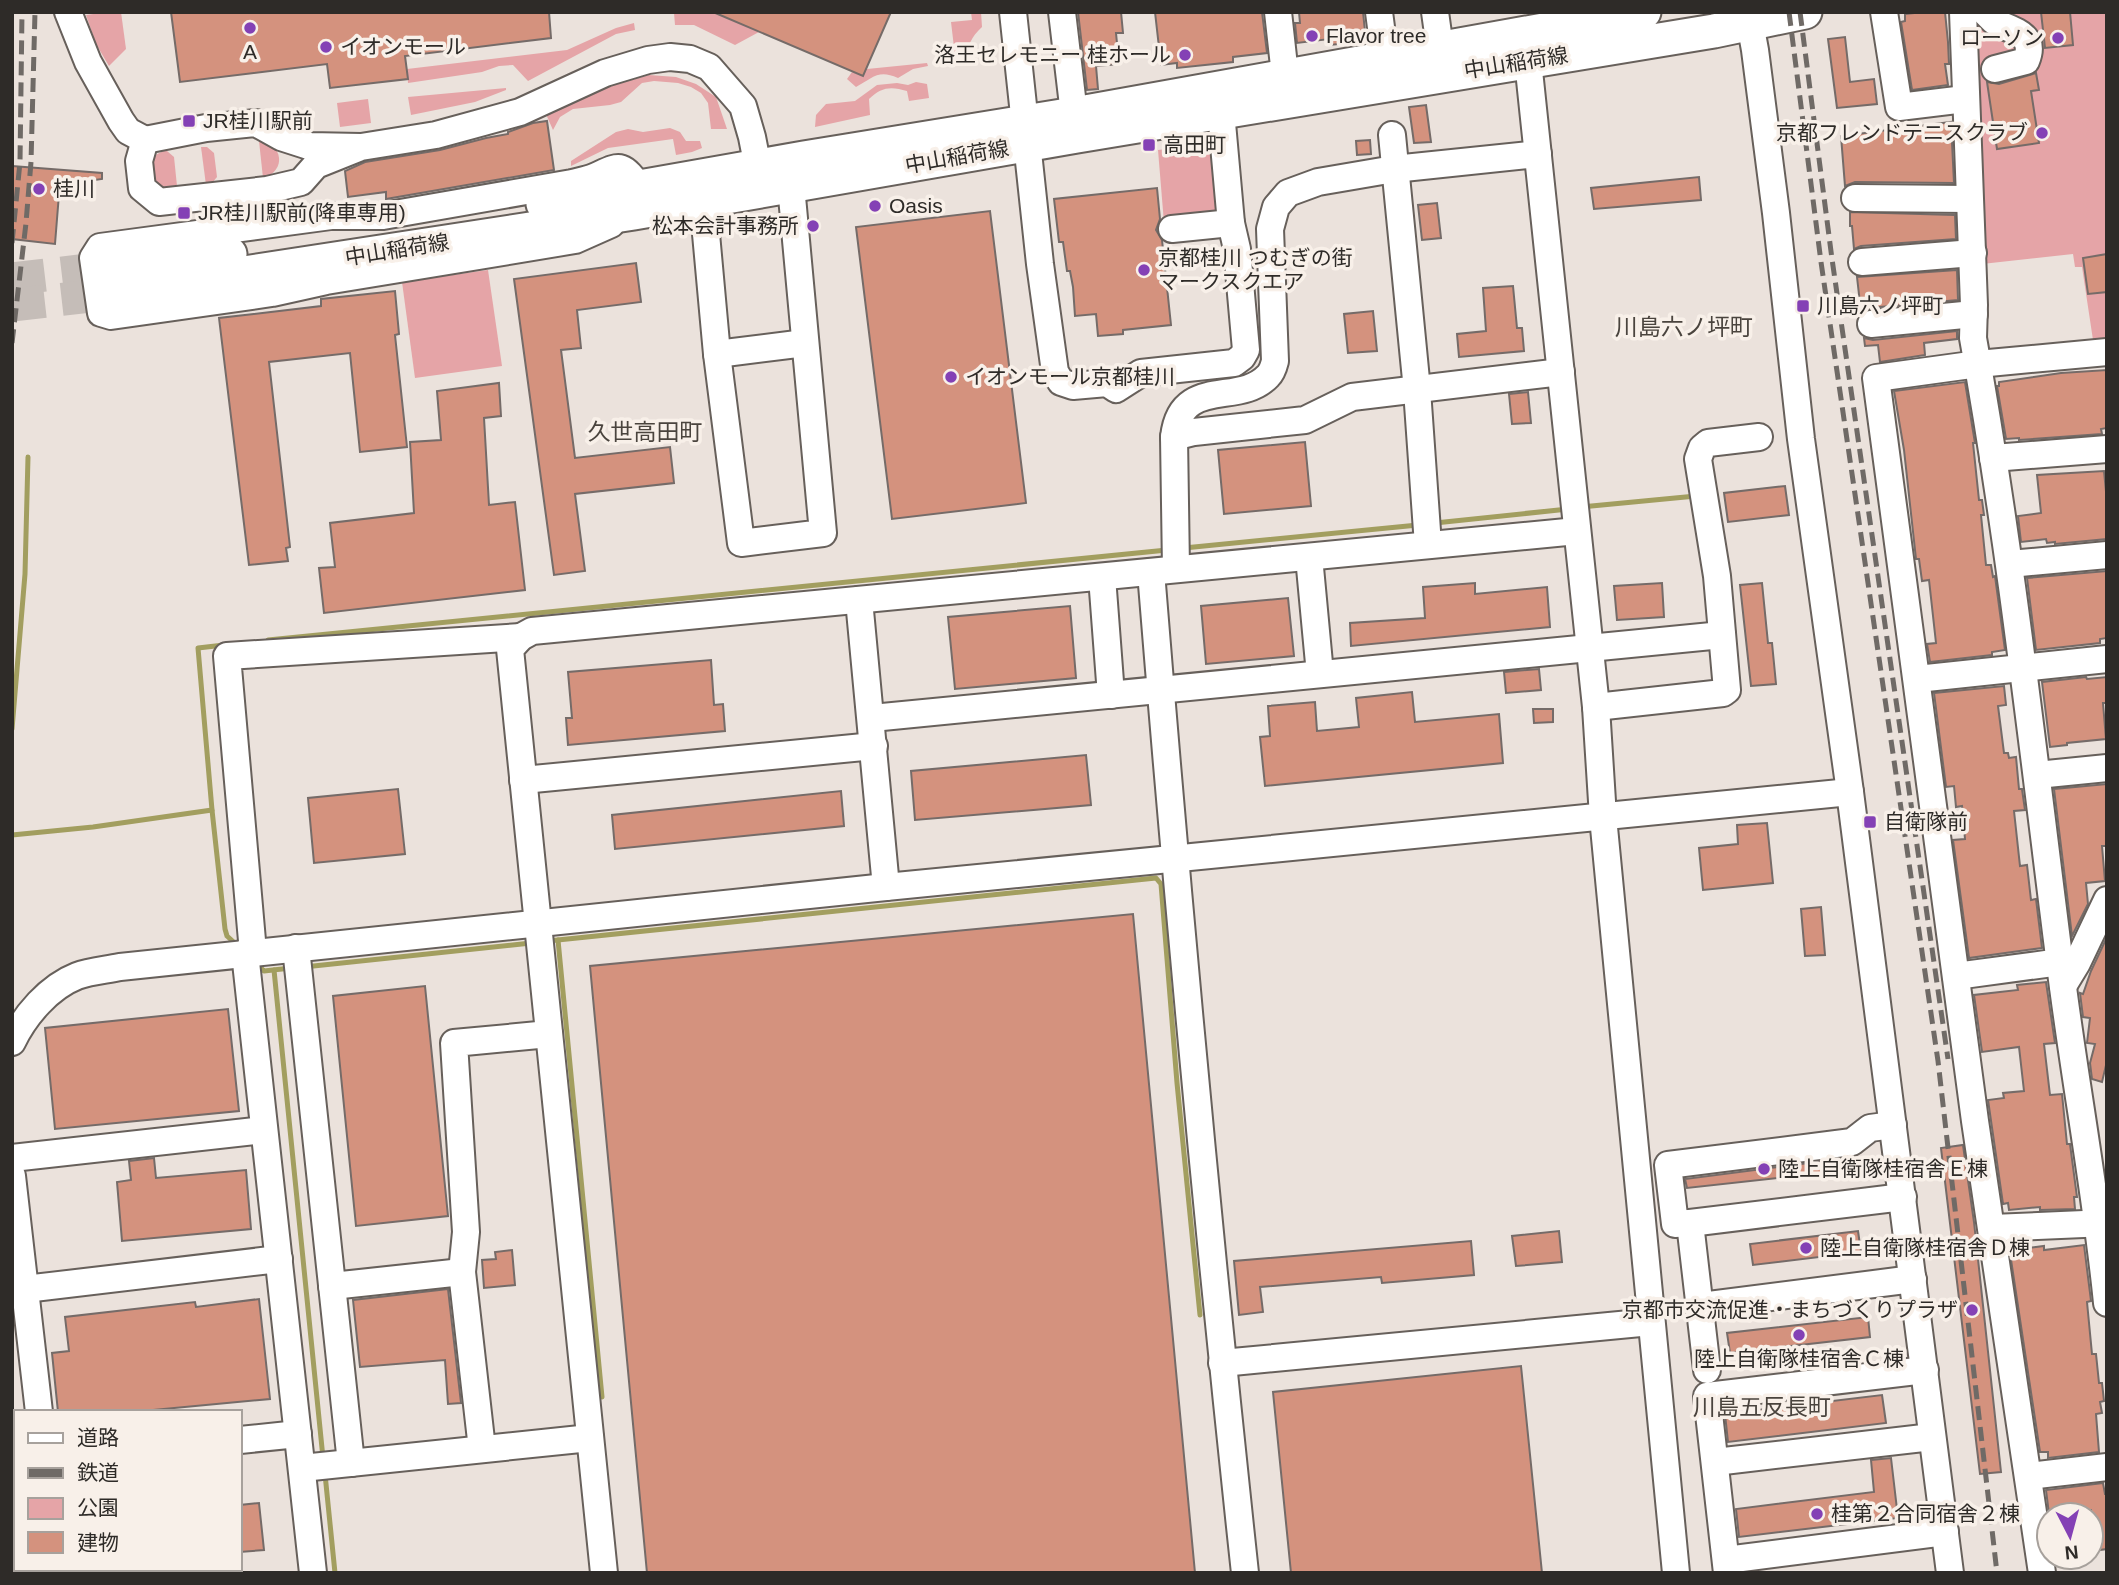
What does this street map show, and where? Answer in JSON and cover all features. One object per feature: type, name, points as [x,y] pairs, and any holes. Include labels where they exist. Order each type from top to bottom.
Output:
[{"type":"main road","name":"中山稲荷線","points":[[1025,133],[1074,114],[1644,12]]},
{"type":"main road","name":"中山稲荷線","points":[[106,281],[273,249],[770,181],[1025,133],[1221,112],[1714,31],[1749,17],[1805,12]]},
{"type":"main road","name":"中山稲荷線","points":[[637,200],[703,201],[770,181]]},
{"type":"street","points":[[68,12],[88,62],[121,121],[128,131],[145,140],[206,128],[256,123],[281,137],[309,146],[361,147],[436,135],[497,119],[520,112],[605,73],[648,60],[670,57],[690,59],[709,67],[743,107],[770,181],[805,344],[823,533],[741,543],[717,354],[703,201]]},
{"type":"street","points":[[1013,12],[1040,264],[1055,372],[1061,382],[1073,386],[1107,383],[1116,389],[1141,373],[1234,363],[1242,357],[1246,350],[1221,112]]},
{"type":"street","points":[[1062,12],[1074,114]]},
{"type":"street","points":[[1278,12],[1285,75]]},
{"type":"street","points":[[1379,12],[1385,58]]},
{"type":"street","points":[[1435,12],[1440,48]]},
{"type":"street","points":[[1884,12],[1899,107],[1965,99]]},
{"type":"street","points":[[1962,12],[1973,253],[1973,338],[2010,564],[2061,974],[2102,1223],[2107,1303]]},
{"type":"street","points":[[1985,12],[1995,22],[2020,32],[2029,54],[2026,61],[1995,69]]},
{"type":"street","points":[[1749,17],[1776,213],[1801,439],[1850,792],[1950,1573]]},
{"type":"street","points":[[1528,61],[1596,707],[1603,817],[1676,1573]]},
{"type":"street","points":[[1392,135],[1417,390],[1428,545]]},
{"type":"street","points":[[280,186],[287,162],[281,137]]},
{"type":"street","points":[[145,140],[139,161],[142,188],[159,202],[256,191],[300,182],[316,165],[361,147]]},
{"type":"street","points":[[1245,1573],[1222,1363],[1161,690],[1163,571],[1176,422],[1198,398],[1251,386],[1269,375],[1275,360],[1270,229],[1276,207],[1288,193],[1318,183],[1394,169],[1538,154]]},
{"type":"street","points":[[614,167],[623,168],[637,200],[575,240],[326,281],[272,293],[111,316],[101,313],[93,258],[100,247],[331,216],[383,216],[572,183],[614,167]]},
{"type":"street","points":[[1855,198],[1969,199]]},
{"type":"street","points":[[1172,229],[1231,223]]},
{"type":"street","points":[[1863,262],[1973,253]]},
{"type":"street","points":[[1871,324],[1974,314]]},
{"type":"street","points":[[717,354],[805,344]]},
{"type":"street","points":[[2042,1573],[1956,976],[1876,378],[1978,364],[2107,352]]},
{"type":"street","points":[[1174,438],[1195,432],[1305,420],[1352,397],[1560,372]]},
{"type":"street","points":[[1596,707],[1723,693],[1727,690],[1717,576],[1698,459],[1702,448],[1708,443],[1759,437]]},
{"type":"street","points":[[1993,458],[2107,449]]},
{"type":"street","points":[[604,1573],[510,649],[532,631],[1577,531]]},
{"type":"street","points":[[2010,564],[2107,555]]},
{"type":"street","points":[[1309,557],[1320,674]]},
{"type":"street","points":[[1102,577],[1111,695]]},
{"type":"street","points":[[859,600],[886,887]]},
{"type":"street","points":[[872,718],[1722,635]]},
{"type":"street","points":[[313,1573],[264,1130],[227,656],[522,637]]},
{"type":"street","points":[[1917,679],[2107,659]]},
{"type":"street","points":[[523,780],[874,746]]},
{"type":"street","points":[[2037,775],[2107,768]]},
{"type":"street","points":[[12,1042],[21,1024],[53,989],[77,976],[120,967],[886,887],[1850,792]]},
{"type":"street","points":[[1956,976],[2061,974],[2077,963],[2107,900]]},
{"type":"street","points":[[296,948],[351,1463]]},
{"type":"street","points":[[482,1449],[462,1272],[466,1232],[454,1043],[549,1034]]},
{"type":"street","points":[[1893,1125],[1870,1128],[1852,1142],[1668,1165],[1675,1224],[1903,1197]]},
{"type":"street","points":[[12,1158],[264,1130]]},
{"type":"street","points":[[12,1176],[39,1410]]},
{"type":"street","points":[[1690,1223],[1707,1370]]},
{"type":"street","points":[[1992,1228],[2102,1223]]},
{"type":"street","points":[[25,1289],[279,1259]]},
{"type":"street","points":[[332,1286],[462,1272]]},
{"type":"street","points":[[1701,1306],[1913,1279]]},
{"type":"street","points":[[1222,1363],[1651,1322]]},
{"type":"street","points":[[1925,1370],[1707,1396],[1726,1567],[1945,1532]]},
{"type":"street","points":[[242,1440],[298,1434]]},
{"type":"street","points":[[1715,1462],[1932,1437]]},
{"type":"street","points":[[302,1468],[590,1438]]},
{"type":"street","points":[[2028,1476],[2107,1466]]},
{"type":"green space","points":[[121,12],[126,49],[109,66],[96,44],[86,15]]},
{"type":"green space","points":[[713,12],[759,32],[735,45],[694,25],[675,25],[674,13]]},
{"type":"green space","points":[[971,12],[981,12],[982,27],[970,42],[965,60],[956,64],[951,22],[972,20]]},
{"type":"green space","name":"京都フレンドテニスクラブ","points":[[1971,12],[2107,12],[2107,342],[2093,340],[2082,267],[2075,267],[2073,254],[1982,264]]},
{"type":"green space","points":[[634,23],[635,30],[616,34],[528,81],[513,65],[408,83],[407,69],[567,50]]},
{"type":"green space","points":[[927,63],[928,66],[913,69],[898,78],[880,75],[856,87],[847,79],[852,72],[863,76],[867,69]]},
{"type":"green space","points":[[649,75],[676,77],[696,84],[716,97],[727,129],[711,129],[708,103],[701,93],[678,83],[654,81],[642,83],[621,102],[573,109],[560,117],[553,130],[545,112],[604,88]]},
{"type":"green space","points":[[916,82],[927,84],[929,98],[909,101],[907,91],[886,89],[869,99],[870,115],[815,127],[816,115],[826,104],[855,101],[877,85],[908,85]]},
{"type":"green space","points":[[506,88],[475,102],[411,115],[408,97]]},
{"type":"green space","points":[[368,99],[371,123],[340,127],[337,103]]},
{"type":"green space","points":[[670,128],[680,132],[686,141],[700,141],[702,148],[676,155],[673,139],[608,148],[571,166],[571,161],[616,132],[628,129],[643,132]]},
{"type":"green space","points":[[259,141],[273,147],[279,158],[276,170],[263,178]]},
{"type":"green space","points":[[1216,143],[1223,207],[1214,218],[1164,223],[1158,150]]},
{"type":"green space","points":[[201,147],[207,147],[214,153],[217,177],[206,185]]},
{"type":"green space","points":[[163,151],[174,157],[177,186],[169,192],[153,186],[150,158]]},
{"type":"green space","points":[[488,270],[502,366],[415,378],[402,282]]},
{"type":"building","name":"イオンモール","points":[[171,12],[549,12],[551,38],[405,56],[408,79],[330,88],[327,64],[180,82]]},
{"type":"building","points":[[713,12],[891,12],[863,76]]},
{"type":"building","points":[[1078,12],[1121,12],[1123,33],[1116,33],[1119,64],[1096,66],[1098,89],[1087,90]]},
{"type":"building","points":[[1155,12],[1262,12],[1267,53],[1233,57],[1233,62],[1177,68],[1177,63],[1161,65]]},
{"type":"building","points":[[1299,12],[1363,12],[1366,41],[1330,45],[1329,39],[1297,43],[1295,23],[1300,23]]},
{"type":"building","points":[[1945,12],[1949,64],[1945,64],[1948,85],[1912,90],[1901,22],[1905,21],[1905,14]]},
{"type":"building","name":"ローソン","points":[[2041,12],[2070,12],[2073,45],[2045,48]]},
{"type":"building","points":[[1845,37],[1850,82],[1874,79],[1877,104],[1837,108],[1828,39]]},
{"type":"building","points":[[2036,73],[2039,90],[2031,91],[2039,143],[1997,149],[1987,82],[1999,84]]},
{"type":"building","points":[[1426,105],[1431,142],[1414,143],[1409,107]]},
{"type":"building","points":[[547,121],[554,170],[386,199],[386,192],[348,197],[345,171],[365,162],[440,150],[508,134],[533,123]]},
{"type":"building","points":[[1951,122],[1954,183],[1855,182],[1845,186],[1841,136]]},
{"type":"building","points":[[1370,140],[1371,154],[1357,155],[1356,141]]},
{"type":"building","name":"桂川","points":[[12,166],[102,173],[102,179],[67,184],[66,194],[59,194],[55,244],[12,239]]},
{"type":"building","points":[[1699,177],[1701,200],[1594,209],[1591,188]]},
{"type":"building","name":"京都桂川 つむぎの街 マークスクエア","points":[[1157,188],[1160,219],[1156,230],[1162,240],[1171,325],[1123,330],[1123,334],[1098,336],[1096,314],[1075,316],[1073,287],[1070,271],[1067,271],[1063,242],[1059,242],[1054,199]]},
{"type":"building","points":[[1437,203],[1441,238],[1422,240],[1418,205]]},
{"type":"building","points":[[990,211],[1026,503],[892,519],[856,227]]},
{"type":"building","points":[[1850,212],[1955,215],[1956,239],[1861,246],[1854,249]]},
{"type":"building","points":[[2107,254],[2107,292],[2088,294],[2083,258]]},
{"type":"building","points":[[636,263],[641,302],[577,310],[581,348],[561,350],[575,458],[670,447],[674,483],[575,494],[585,571],[554,575],[514,279]]},
{"type":"building","points":[[1957,270],[1958,300],[1869,308],[1861,312],[1857,277]]},
{"type":"building","points":[[1513,286],[1517,328],[1522,328],[1524,351],[1459,357],[1457,334],[1486,331],[1483,288]]},
{"type":"building","points":[[395,291],[399,334],[395,335],[407,447],[360,452],[350,353],[269,362],[290,547],[286,548],[288,561],[249,565],[219,318],[321,306],[321,299]]},
{"type":"building","points":[[1373,311],[1377,351],[1348,353],[1344,314]]},
{"type":"building","points":[[1957,331],[1957,339],[1924,343],[1925,355],[1880,362],[1878,345],[1865,346],[1864,338],[1873,340]]},
{"type":"building","points":[[2107,370],[2107,428],[2101,429],[2102,434],[2006,439],[1997,386],[1999,382]]},
{"type":"building","points":[[1965,382],[1975,443],[1979,500],[1982,500],[1984,515],[1981,515],[1986,565],[1991,565],[1993,577],[1995,576],[2005,650],[1992,652],[1992,655],[1930,662],[1927,644],[1936,643],[1929,580],[1922,581],[1919,559],[1916,559],[1904,450],[1894,391]]},
{"type":"building","points":[[499,383],[501,416],[484,418],[489,505],[515,502],[525,590],[324,613],[319,568],[335,567],[330,523],[414,513],[410,442],[441,440],[437,391]]},
{"type":"building","points":[[1528,392],[1531,423],[1512,424],[1509,394]]},
{"type":"building","points":[[1305,442],[1311,506],[1224,514],[1218,450]]},
{"type":"building","points":[[2104,471],[2107,539],[2055,544],[2047,543],[2046,539],[2021,542],[2018,516],[2041,513],[2037,475]]},
{"type":"building","points":[[1785,486],[1789,515],[1728,522],[1724,493]]},
{"type":"building","points":[[2107,571],[2107,638],[2100,639],[2100,643],[2036,650],[2027,578]]},
{"type":"building","points":[[1475,583],[1475,594],[1547,587],[1550,627],[1351,646],[1350,623],[1425,618],[1423,587]]},
{"type":"building","points":[[1662,583],[1664,617],[1617,620],[1614,586]]},
{"type":"building","points":[[1762,583],[1768,643],[1772,643],[1776,684],[1751,686],[1740,585]]},
{"type":"building","points":[[1288,598],[1294,656],[1206,664],[1201,606]]},
{"type":"building","points":[[1070,606],[1076,678],[955,689],[948,617]]},
{"type":"building","points":[[711,660],[714,705],[723,704],[725,731],[568,745],[566,718],[572,718],[568,672]]},
{"type":"building","points":[[1539,669],[1541,690],[1506,693],[1504,672]]},
{"type":"building","points":[[2107,677],[2107,703],[2103,703],[2106,739],[2050,747],[2042,682]]},
{"type":"building","points":[[2004,686],[2006,705],[1998,706],[2004,753],[2008,753],[2009,758],[2016,757],[2019,789],[2022,789],[2025,810],[2014,811],[2020,866],[2027,865],[2031,900],[2036,899],[2042,948],[1969,958],[1953,840],[1965,839],[1962,806],[1956,807],[1954,786],[1946,787],[1934,693]]},
{"type":"building","points":[[1412,692],[1415,722],[1499,714],[1503,763],[1265,786],[1260,737],[1270,736],[1268,706],[1315,702],[1317,731],[1359,727],[1356,698]]},
{"type":"building","points":[[1533,709],[1553,709],[1553,722],[1534,723]]},
{"type":"building","points":[[1086,755],[1091,805],[915,820],[911,771]]},
{"type":"building","points":[[2107,784],[2107,846],[2102,846],[2105,881],[2086,883],[2088,904],[2072,936],[2054,789]]},
{"type":"building","points":[[398,789],[405,854],[314,863],[308,798]]},
{"type":"building","points":[[841,791],[844,826],[615,849],[612,815]]},
{"type":"building","points":[[1767,823],[1773,883],[1703,890],[1699,848],[1738,844],[1737,825]]},
{"type":"building","points":[[1821,907],[1825,955],[1805,956],[1801,909]]},
{"type":"building","points":[[1133,914],[1195,1573],[647,1573],[590,966]]},
{"type":"building","points":[[2107,937],[2107,1061],[2102,1082],[2092,1079],[2090,1063],[2095,1044],[2087,1043],[2090,1018],[2083,1017],[2080,993],[2083,994]]},
{"type":"building","points":[[2046,982],[2055,1043],[2044,1044],[2050,1095],[2062,1094],[2067,1144],[2070,1144],[2077,1197],[2074,1197],[2075,1209],[2040,1210],[2040,1207],[2009,1210],[2008,1203],[2003,1204],[1988,1100],[2004,1098],[2003,1093],[2024,1091],[2019,1047],[1982,1052],[1974,995],[2018,990],[2017,985]]},
{"type":"building","points":[[425,986],[448,1216],[356,1226],[333,996]]},
{"type":"building","points":[[228,1009],[239,1111],[55,1129],[45,1028]]},
{"type":"building","name":"京都市交流促進・まちづくりプラザ","points":[[1963,1145],[2001,1472],[1980,1474],[1941,1148]]},
{"type":"building","points":[[154,1158],[156,1178],[246,1170],[251,1229],[122,1241],[117,1182],[131,1180],[129,1161]]},
{"type":"building","points":[[1848,1158],[1849,1170],[1687,1188],[1685,1179]]},
{"type":"building","points":[[1559,1231],[1562,1262],[1516,1266],[1512,1236]]},
{"type":"building","name":"陸上自衛隊桂宿舎Ｄ棟","points":[[1858,1231],[1861,1252],[1753,1265],[1750,1244]]},
{"type":"building","points":[[1471,1241],[1474,1275],[1382,1283],[1381,1277],[1260,1287],[1263,1312],[1239,1315],[1234,1261]]},
{"type":"building","points":[[2084,1245],[2091,1301],[2087,1302],[2092,1354],[2096,1354],[2104,1401],[2100,1402],[2102,1413],[2096,1414],[2099,1452],[2048,1458],[2048,1452],[2040,1452],[2010,1253],[2044,1246],[2044,1250]]},
{"type":"building","points":[[512,1250],[515,1285],[484,1288],[482,1260],[496,1259],[495,1252]]},
{"type":"building","points":[[448,1289],[461,1403],[448,1404],[445,1360],[360,1367],[353,1300]]},
{"type":"building","points":[[259,1299],[270,1399],[153,1410],[58,1410],[52,1353],[69,1351],[65,1317],[195,1302],[196,1307]]},
{"type":"building","name":"陸上自衛隊桂宿舎Ｃ棟","points":[[1868,1317],[1870,1337],[1730,1353],[1727,1333]]},
{"type":"building","points":[[1521,1366],[1542,1573],[1291,1573],[1273,1392]]},
{"type":"building","points":[[1882,1395],[1886,1423],[1728,1442],[1725,1414]]},
{"type":"building","name":"桂第２合同宿舎２棟","points":[[1891,1458],[1898,1518],[1739,1537],[1736,1509],[1874,1492],[1871,1460]]},
{"type":"building","points":[[2103,1483],[2107,1494],[2107,1549],[2105,1501],[2047,1501],[2046,1490]]},
{"type":"building","points":[[259,1503],[264,1550],[242,1552],[242,1505]]},
{"type":"waterway","points":[[12,729],[25,574],[28,457]]},
{"type":"waterway","points":[[1581,507],[1696,496]]},
{"type":"waterway","points":[[1435,523],[1568,509]]},
{"type":"waterway","points":[[1184,548],[1418,525]]},
{"type":"waterway","points":[[268,640],[1167,550]]},
{"type":"waterway","points":[[224,645],[198,648],[225,929],[227,936],[238,946]]},
{"type":"waterway","points":[[12,835],[93,827],[212,810]]},
{"type":"waterway","points":[[548,941],[1156,878],[1161,884],[1200,1315]]},
{"type":"waterway","points":[[558,940],[602,1397]]},
{"type":"waterway","points":[[304,967],[531,943]]},
{"type":"waterway","points":[[255,962],[264,971],[291,968]]},
{"type":"waterway","points":[[274,970],[323,1458]]},
{"type":"waterway","points":[[325,1474],[335,1573]]},
{"type":"tunnel","points":[[12,279],[104,268]]},
{"type":"tunnel","points":[[12,305],[108,294]]},
{"type":"railway","points":[[12,243],[20,162],[22,12]]},
{"type":"railway","points":[[12,343],[31,162],[35,12]]},
{"type":"railway","points":[[1789,12],[1821,262],[1938,1061],[1997,1573]]},
{"type":"railway","points":[[1800,12],[1832,259],[1948,1059]]},
{"type":"place","name":"A","points":[[250,28]]},
{"type":"place","name":"Flavor tree","points":[[1312,36]]},
{"type":"place","name":"ローソン","points":[[2058,38]]},
{"type":"place","name":"イオンモール","points":[[326,47]]},
{"type":"place","name":"洛王セレモニー 桂ホール","points":[[1185,55]]},
{"type":"place","name":"JR桂川駅前","points":[[189,121]]},
{"type":"place","name":"京都フレンドテニスクラブ","points":[[2042,133]]},
{"type":"place","name":"高田町","points":[[1149,145]]},
{"type":"place","name":"桂川","points":[[39,189]]},
{"type":"place","name":"Oasis","points":[[875,206]]},
{"type":"place","name":"JR桂川駅前(降車専用)","points":[[184,213]]},
{"type":"place","name":"松本会計事務所","points":[[813,226]]},
{"type":"place","name":"京都桂川 つむぎの街 マークスクエア","points":[[1144,270]]},
{"type":"place","name":"川島六ノ坪町","points":[[1803,306]]},
{"type":"place","name":"イオンモール京都桂川","points":[[951,377]]},
{"type":"place","name":"自衛隊前","points":[[1870,822]]},
{"type":"place","name":"陸上自衛隊桂宿舎Ｅ棟","points":[[1764,1169]]},
{"type":"place","name":"陸上自衛隊桂宿舎Ｄ棟","points":[[1806,1248]]},
{"type":"place","name":"京都市交流促進・まちづくりプラザ","points":[[1972,1310]]},
{"type":"place","name":"陸上自衛隊桂宿舎Ｃ棟","points":[[1799,1335]]},
{"type":"place","name":"桂第２合同宿舎２棟","points":[[1817,1514]]},
{"type":"district","name":"川島六ノ坪町","points":[[1684,327]]},
{"type":"district","name":"久世高田町","points":[[645,432]]},
{"type":"district","name":"川島五反長町","points":[[1762,1407]]}]
